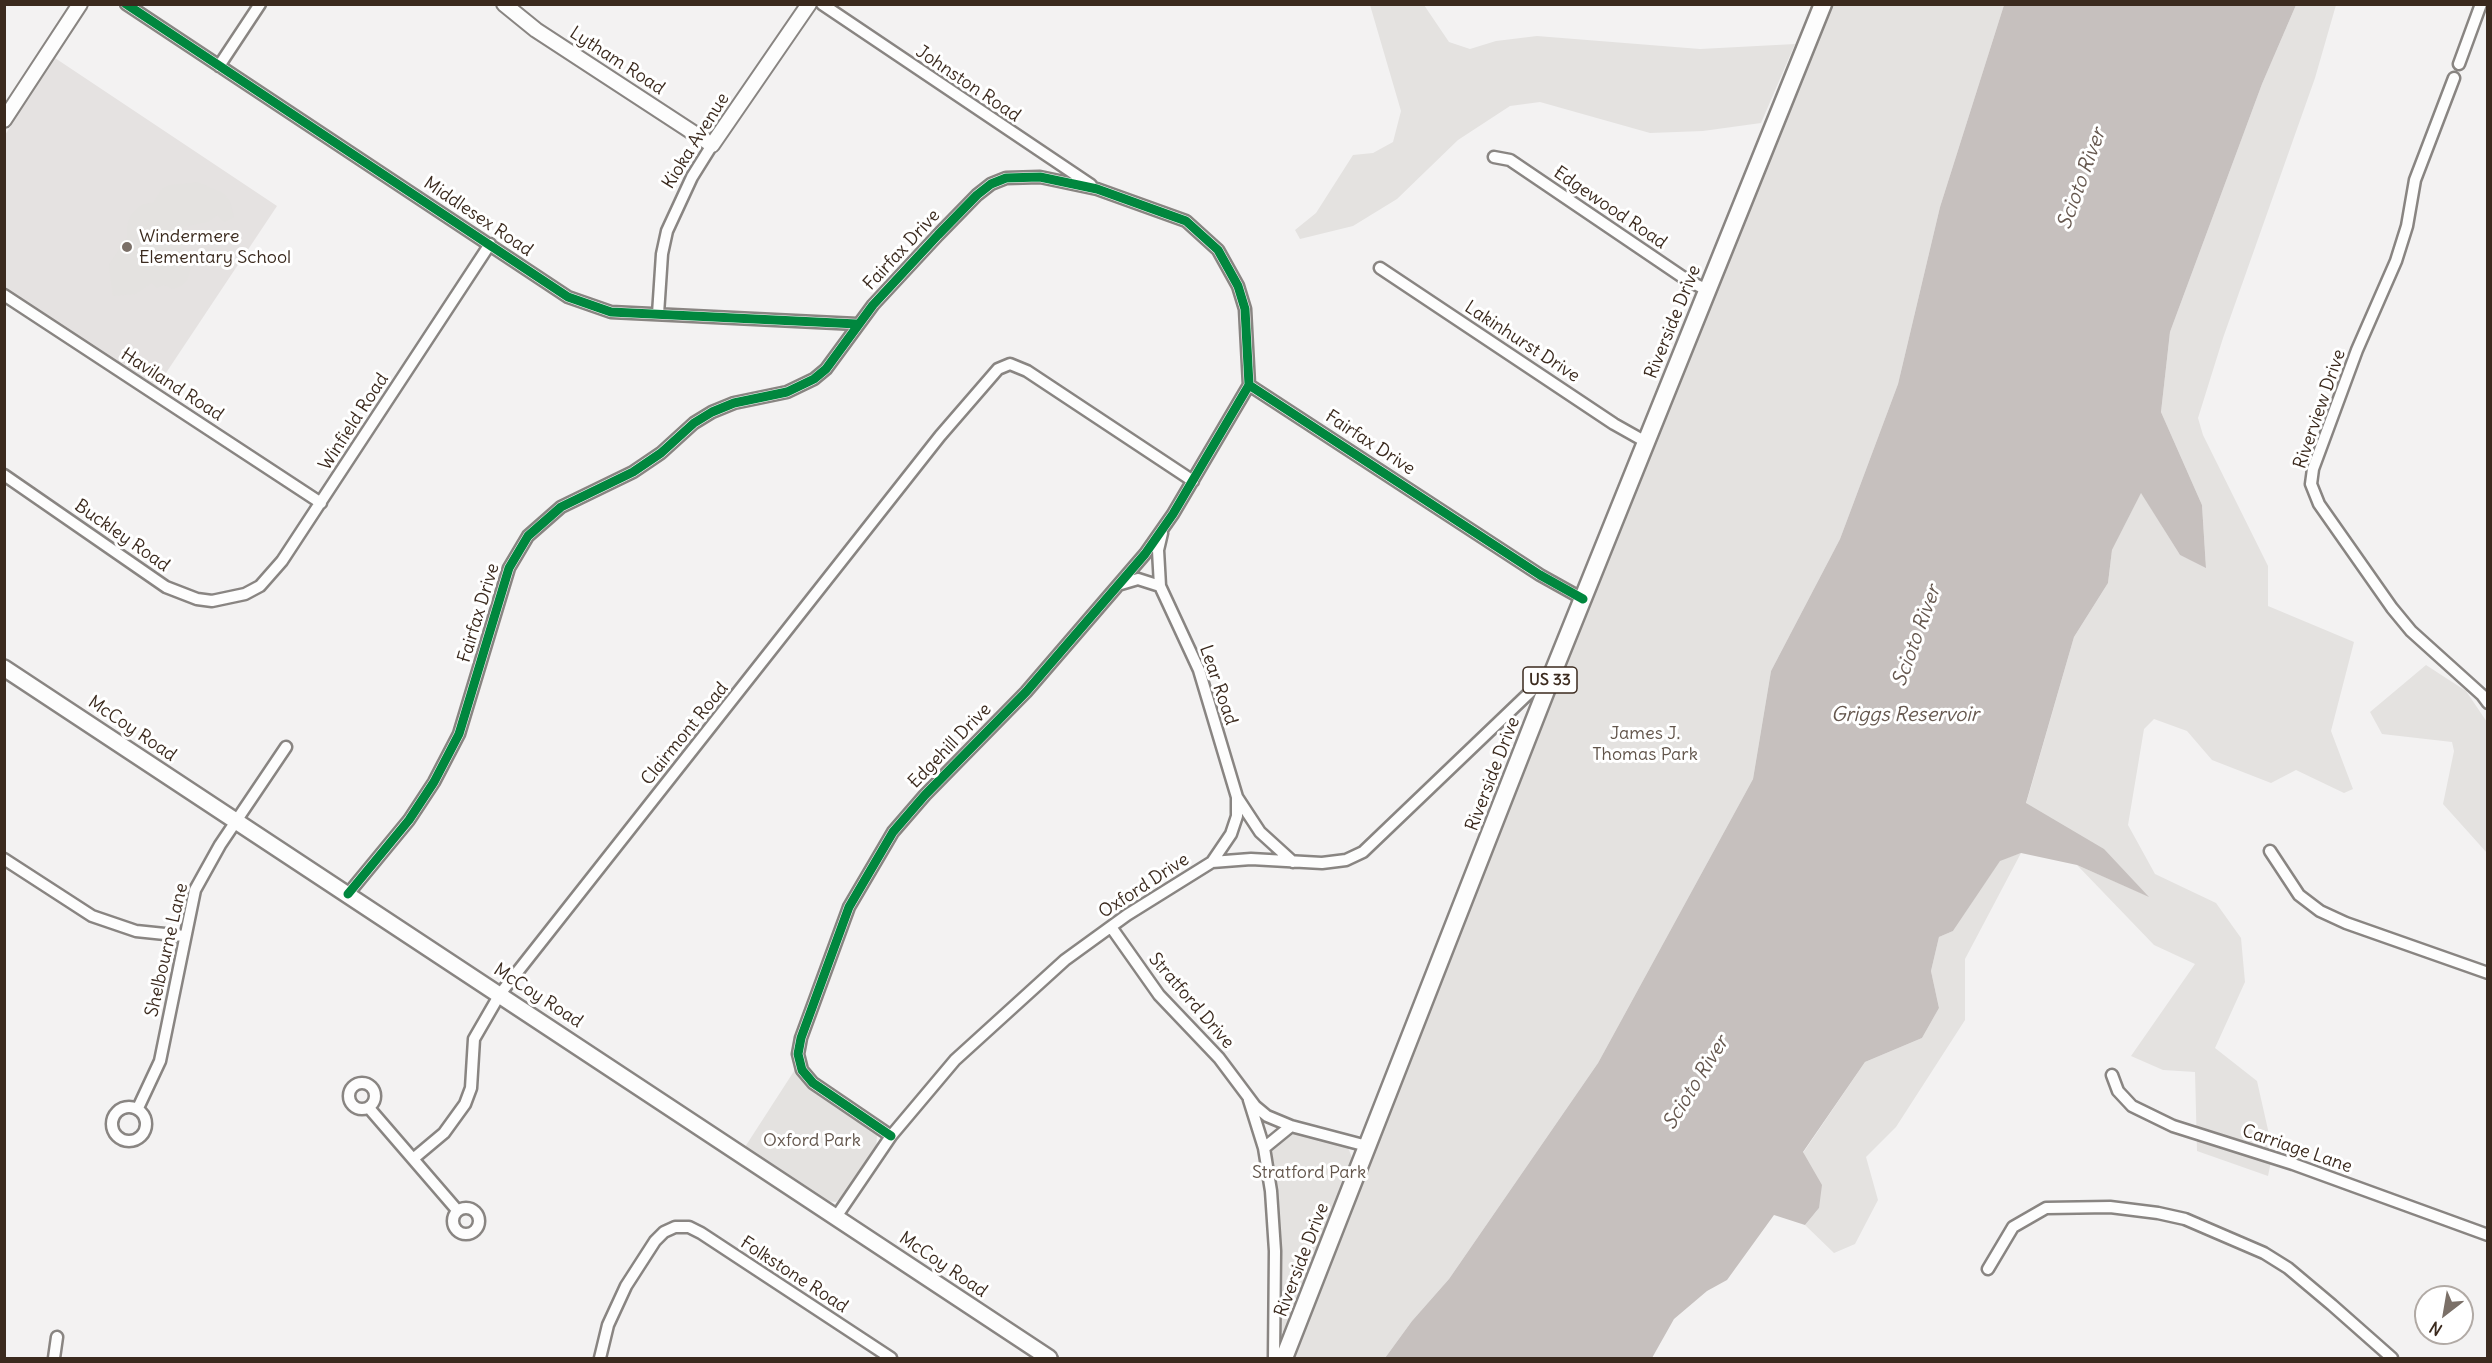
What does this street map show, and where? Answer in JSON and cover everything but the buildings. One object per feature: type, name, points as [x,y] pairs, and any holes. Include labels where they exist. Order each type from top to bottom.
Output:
[{"type":"main road","name":"Riverside Drive","points":[[1284,1359],[1554,670],[1823,4]]},
{"type":"main road","name":"McCoy Road","points":[[4,668],[1049,1359]]},
{"type":"street","points":[[6,114],[80,4]]},
{"type":"street","name":"Middlesex Road","points":[[126,4],[568,297],[591,307],[611,312],[857,324]]},
{"type":"street","points":[[219,66],[260,4]]},
{"type":"street","name":"Lytham Road","points":[[504,4],[536,30],[712,145]]},
{"type":"street","name":"Kioka Avenue","points":[[658,314],[662,254],[668,231],[692,177],[809,4]]},
{"type":"street","name":"Johnston Road","points":[[822,4],[1097,189]]},
{"type":"street","points":[[2459,64],[2481,4]]},
{"type":"street","name":"Riverview Drive","points":[[2454,78],[2415,180],[2407,226],[2396,261],[2357,350],[2313,469],[2311,484],[2319,504],[2392,608],[2411,631],[2482,695],[2487,703]]},
{"type":"street","name":"Edgewood Road","points":[[1494,156],[1510,160],[1687,280],[1707,290]]},
{"type":"street","name":"Fairfax Drive","points":[[348,894],[409,820],[434,782],[459,734],[509,568],[528,536],[561,507],[633,472],[661,453],[694,423],[712,412],[734,403],[787,392],[814,379],[826,369],[857,324],[938,235],[991,184],[1006,178],[1033,176],[1097,189],[1186,221],[1218,250],[1230,268],[1245,309],[1249,385],[1540,575],[1583,599]]},
{"type":"street","name":"Winfield Road","points":[[229,599],[260,586],[272,575],[490,244]]},
{"type":"street","name":"Lakinhurst Drive","points":[[1380,268],[1646,442]]},
{"type":"street","name":"Haviland Road","points":[[4,295],[321,503]]},
{"type":"street","name":"Clairmont Road","points":[[413,1159],[444,1133],[465,1104],[471,1088],[474,1040],[500,994],[940,436],[998,369],[1010,364],[1027,371],[1192,481]]},
{"type":"street","name":"Edgehill Drive","points":[[891,1136],[813,1083],[802,1070],[798,1054],[808,1017],[849,907],[893,832],[925,795],[1026,692],[1120,585],[1163,528],[1249,385]]},
{"type":"street","name":"Buckley Road","points":[[4,475],[166,587],[197,599],[212,601],[229,599]]},
{"type":"street","name":"Lear Road","points":[[1163,528],[1158,550],[1160,586],[1199,670],[1237,797],[1260,832],[1293,862]]},
{"type":"street","points":[[1120,585],[1138,579],[1160,586]]},
{"type":"street","name":"Oxford Drive","points":[[836,1217],[891,1136],[955,1060],[1009,1008],[1065,960],[1111,927],[1212,862],[1251,859],[1322,863],[1346,860],[1363,852],[1554,670]]},
{"type":"street","name":"Shelbourne Lane","points":[[138,1108],[160,1061],[184,936],[200,880],[286,747]]},
{"type":"street","name":"Lear Road","points":[[1212,862],[1231,834],[1237,816],[1237,797]]},
{"type":"street","points":[[2271,851],[2299,895],[2320,911],[2346,923],[2487,973]]},
{"type":"street","points":[[6,863],[85,912],[110,924],[136,931],[184,936]]},
{"type":"street","name":"Stratford Drive","points":[[1111,927],[1159,995],[1219,1058],[1248,1097],[1267,1116],[1291,1126],[1367,1146]]},
{"type":"street","name":"Carriage Lane","points":[[2112,1075],[2118,1091],[2132,1106],[2174,1126],[2313,1171],[2487,1235]]},
{"type":"street","name":"Stratford Drive","points":[[1248,1097],[1264,1148],[1271,1191],[1275,1251],[1274,1359]]},
{"type":"street","points":[[369,1108],[457,1210]]},
{"type":"street","points":[[1264,1148],[1291,1126]]},
{"type":"street","points":[[1988,1269],[2013,1227],[2046,1208],[2110,1207],[2158,1213],[2185,1219],[2264,1253],[2332,1305],[2386,1357]]},
{"type":"street","name":"Folkstone Road","points":[[600,1359],[608,1326],[626,1286],[655,1241],[664,1232],[675,1227],[689,1227],[701,1233],[891,1359]]},
{"type":"street","points":[[54,1359],[57,1337]]},
{"type":"shaded area","name":"Windermere Elementary School","points":[[55,58],[277,206],[156,388],[5,288],[5,135]]},
{"type":"green space","points":[[1370,5],[1424,5],[1449,42],[1470,49],[1496,41],[1537,36],[1700,49],[1795,44],[1761,123],[1703,131],[1650,133],[1540,102],[1510,106],[1458,140],[1397,199],[1353,226],[1300,239],[1295,230],[1316,213],[1353,155],[1373,153],[1393,142],[1401,111]]},
{"type":"green space","name":"James J. Thomas Park","points":[[1823,5],[2004,5],[1940,207],[1898,384],[1840,539],[1771,671],[1753,779],[1598,1063],[1449,1279],[1412,1321],[1385,1358],[1285,1358]]},
{"type":"green space","points":[[2296,5],[2336,5],[2315,78],[2223,338],[2198,418],[2203,435],[2268,566],[2268,606],[2354,642],[2331,731],[2353,789],[2344,793],[2296,770],[2271,783],[2212,760],[2187,731],[2154,719],[2144,729],[2128,825],[2155,874],[2216,903],[2241,938],[2245,982],[2215,1048],[2257,1081],[2273,1152],[2268,1176],[2197,1151],[2195,1072],[2163,1070],[2131,1056],[2195,964],[2154,945],[2077,865],[2148,896],[2026,804],[2074,637],[2108,583],[2112,550],[2141,492],[2180,555],[2206,567],[2202,505],[2161,412],[2170,332],[2262,84]]},
{"type":"green space","points":[[198,182],[223,193],[230,202],[234,217],[224,222],[218,215],[207,222],[184,227],[181,247],[188,255],[191,266],[188,278],[181,286],[173,289],[164,285],[157,288],[152,283],[135,294],[113,296],[109,265],[127,238],[127,226],[131,215],[141,205],[154,202],[162,189],[170,185]]},
{"type":"green space","points":[[2426,665],[2466,691],[2487,722],[2487,853],[2443,804],[2454,751],[2452,742],[2382,734],[2370,712]]},
{"type":"green space","points":[[2021,853],[1965,959],[1965,1020],[1896,1127],[1866,1157],[1878,1200],[1855,1244],[1834,1253],[1805,1225],[1819,1208],[1803,1153],[1865,1062],[1922,1038],[1939,1008],[1931,971],[1939,937],[1953,931],[2000,860]]},
{"type":"green space","name":"Oxford Park","points":[[796,1068],[811,1088],[877,1135],[876,1149],[847,1192],[836,1202],[825,1201],[745,1147]]},
{"type":"green space","name":"Stratford Park","points":[[1293,1131],[1348,1147],[1353,1161],[1285,1334],[1279,1330],[1268,1150]]},
{"type":"water","name":"Griggs Reservoir","points":[[2004,5],[2296,5],[2262,84],[2170,332],[2161,412],[2202,505],[2206,568],[2180,555],[2141,493],[2112,550],[2108,583],[2074,637],[2026,803],[2104,849],[2149,897],[2077,865],[2021,853],[2000,861],[1953,931],[1939,937],[1931,971],[1939,1008],[1922,1038],[1865,1062],[1803,1152],[1822,1185],[1819,1208],[1805,1225],[1774,1215],[1727,1280],[1707,1291],[1674,1319],[1652,1358],[1385,1358],[1412,1321],[1449,1279],[1598,1063],[1753,779],[1771,671],[1840,539],[1898,384],[1940,207]]},
{"type":"cycle path","points":[[126,4],[568,297],[611,312],[857,324]]},
{"type":"cycle path","points":[[348,894],[409,820],[434,782],[459,734],[509,568],[528,536],[561,507],[633,472],[661,453],[694,423],[712,412],[734,403],[787,392],[814,379],[826,369],[873,305],[938,235],[977,195],[991,184],[1006,178],[1040,177],[1097,189],[1186,221],[1218,250],[1238,286],[1245,309],[1249,385],[1540,575],[1583,599]]},
{"type":"cycle path","points":[[891,1136],[813,1083],[802,1070],[798,1054],[801,1038],[849,907],[893,832],[925,795],[1026,692],[1145,554],[1173,514],[1249,385]]},
{"type":"place","name":"Windermere Elementary School","points":[[127,247]]},
{"type":"water label","name":"Scioto River","points":[[2082,179]]},
{"type":"water label","name":"Scioto River","points":[[1917,636]]},
{"type":"water label","name":"Scioto River","points":[[1696,1083]]}]
